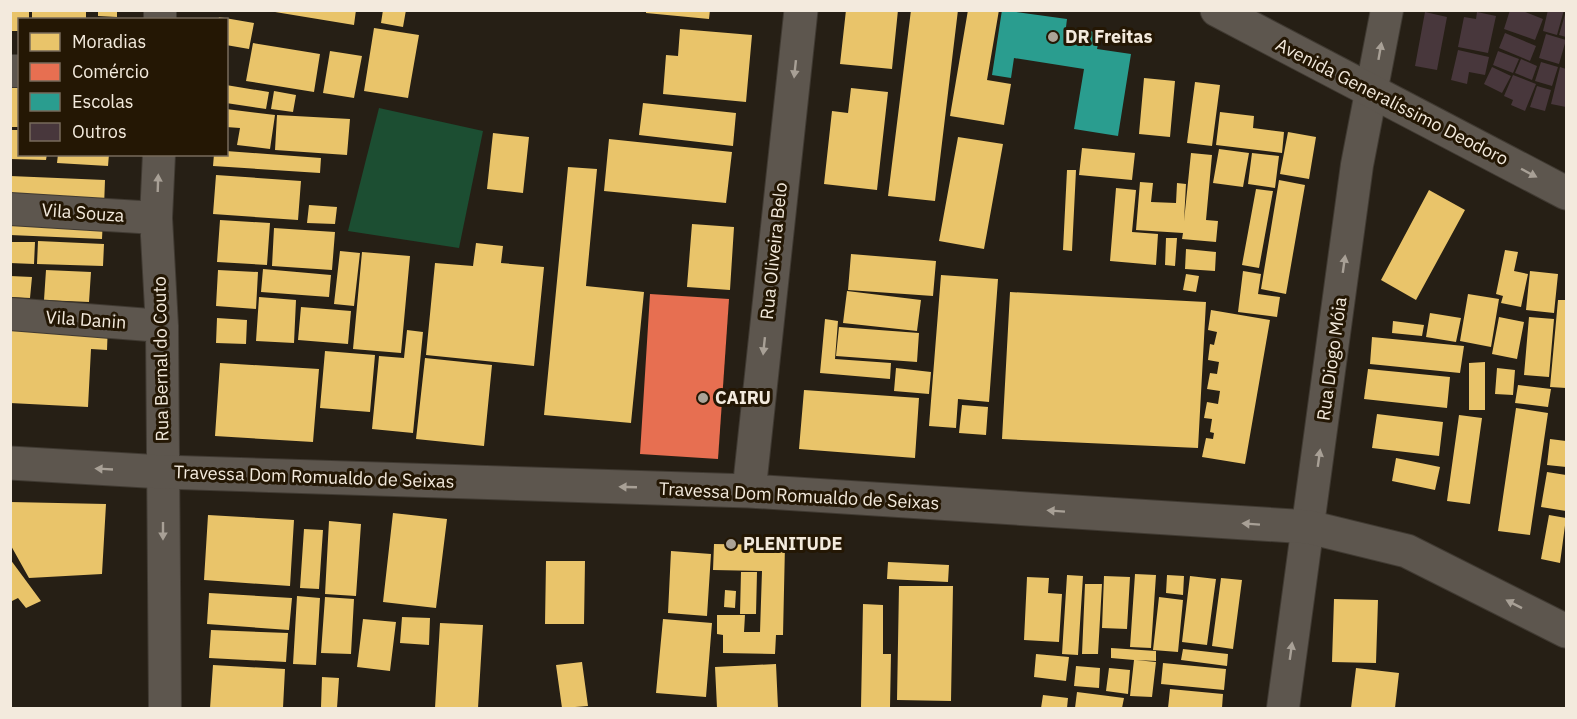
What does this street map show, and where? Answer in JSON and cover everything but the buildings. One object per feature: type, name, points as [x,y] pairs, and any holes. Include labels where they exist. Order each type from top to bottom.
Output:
[{"type":"street","name":"Rua Oliveira Belo","points":[[749,491],[801,10]]},
{"type":"street","name":"Avenida Generalíssimo Deodoro","points":[[1217,10],[1566,193]]},
{"type":"street","name":"Rua Diogo Móia","points":[[1283,708],[1358,165],[1387,10]]},
{"type":"street","name":"Rua Bernal do Couto","points":[[159,156],[156,218],[162,326],[165,708]]},
{"type":"street","name":"Vila Souza","points":[[10,209],[156,218]]},
{"type":"street","name":"Vila Danin","points":[[10,314],[162,326]]},
{"type":"street","name":"Travessa Dom Romualdo de Seixas","points":[[10,463],[163,472],[749,491],[1309,527],[1407,550],[1566,631]]},
{"type":"green space","points":[[379,108],[483,131],[459,248],[348,231]]},
{"type":"place","name":"DR Freitas","points":[[1053,37]]},
{"type":"place","name":"CAIRU","points":[[703,398]]},
{"type":"place","name":"PLENITUDE","points":[[731,544]]}]
